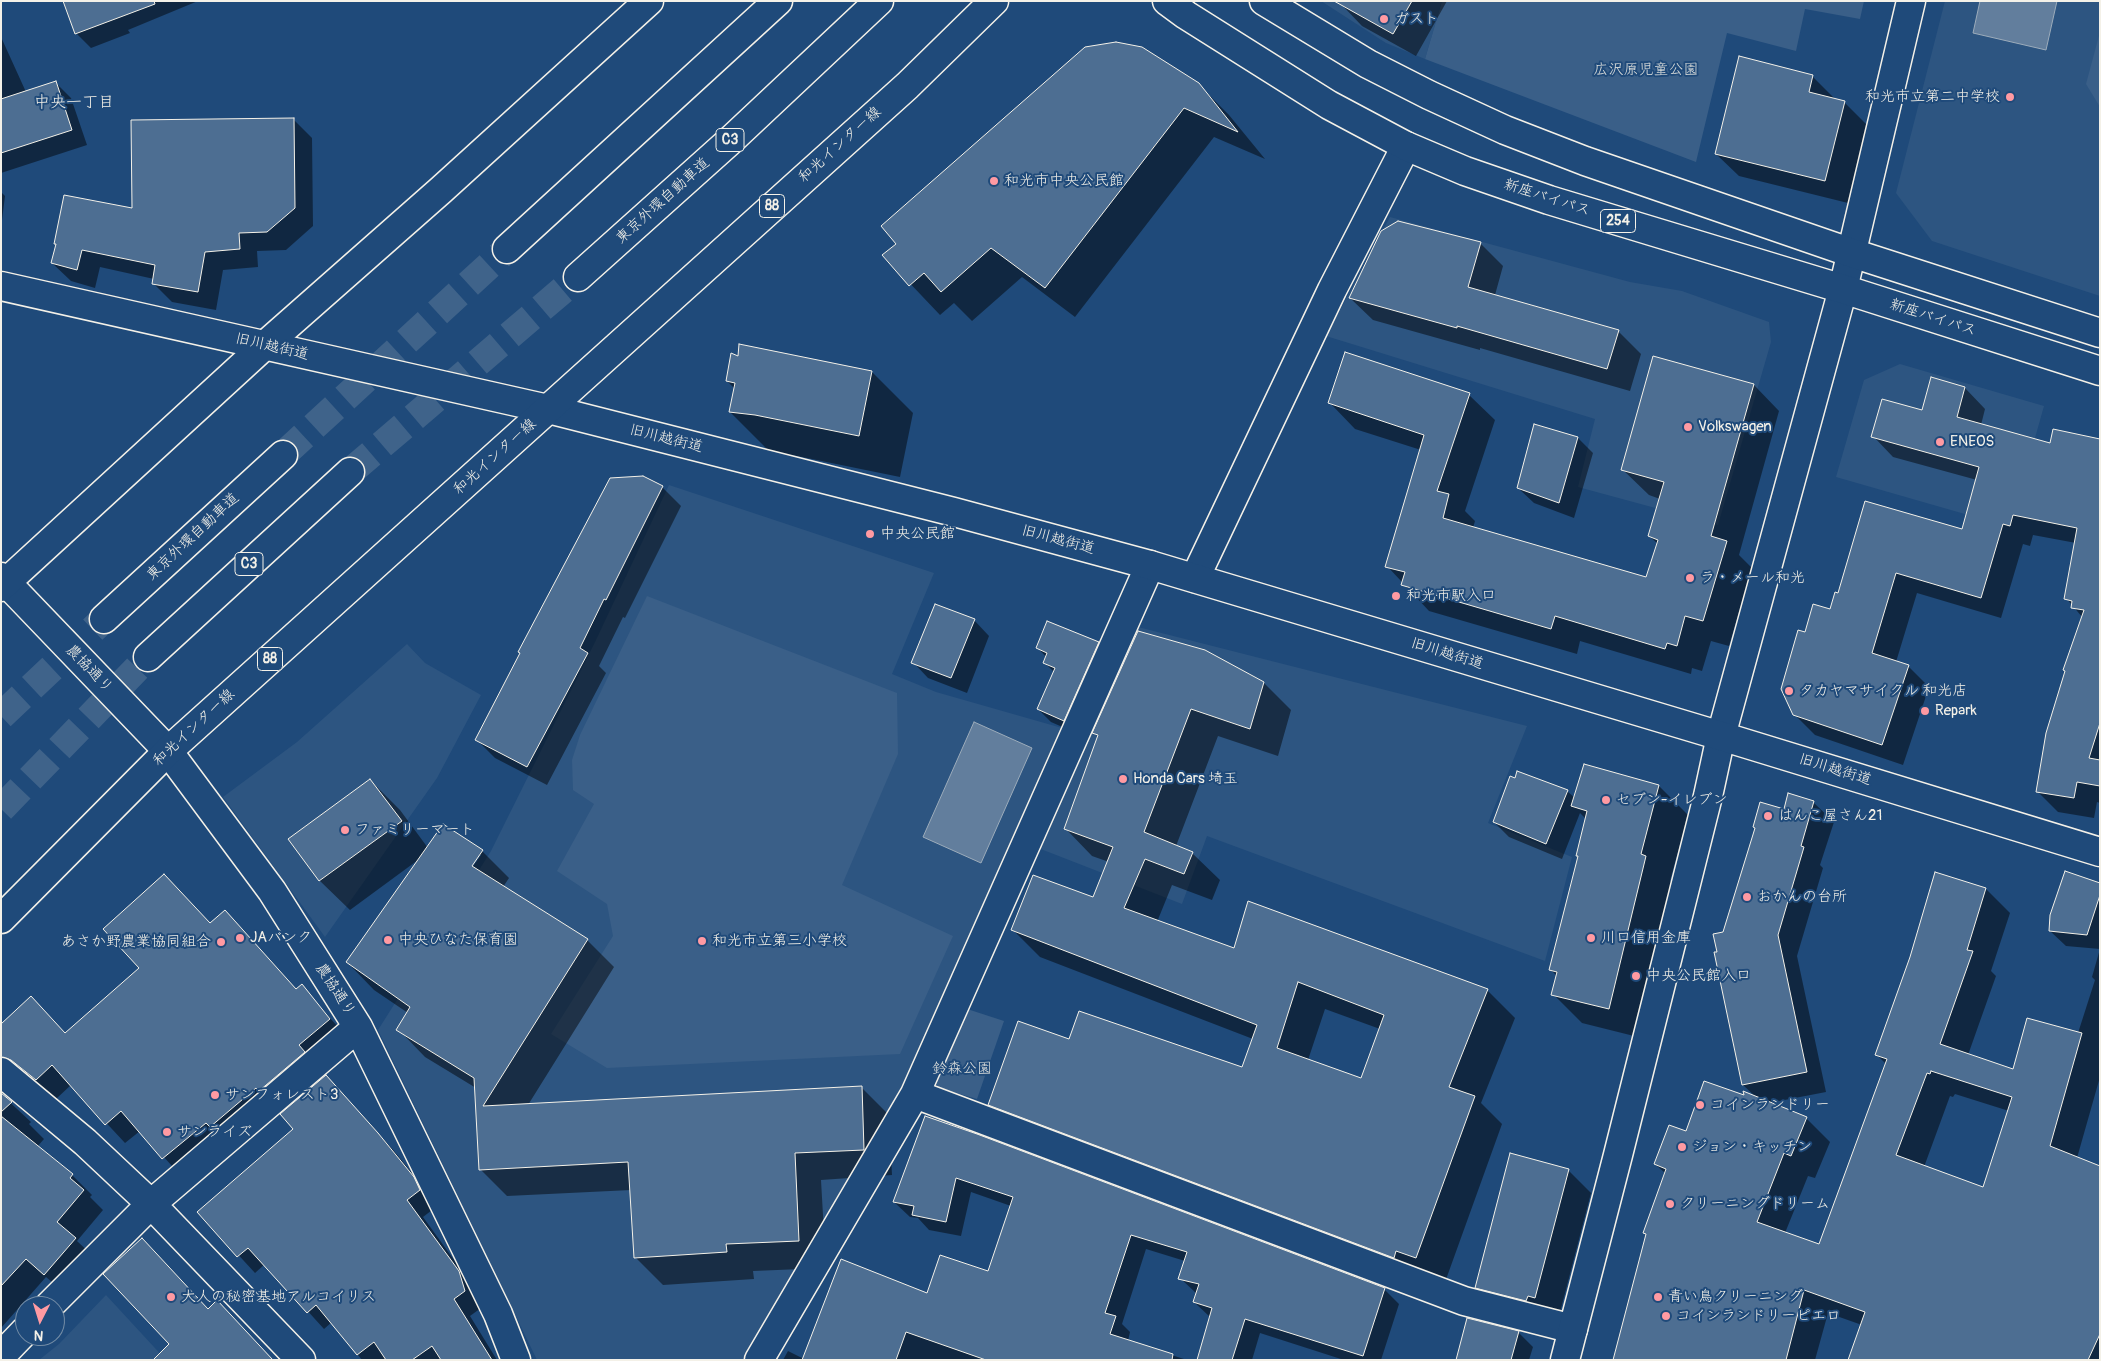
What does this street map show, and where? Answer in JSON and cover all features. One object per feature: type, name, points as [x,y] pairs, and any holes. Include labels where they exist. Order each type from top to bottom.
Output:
[{"type":"main road","points":[[3,582],[264,346],[442,190],[649,1]]},
{"type":"main road","points":[[507,249],[778,1]]},
{"type":"main road","name":"東京外環自動車道","points":[[578,277],[732,139],[879,1]]},
{"type":"main road","name":"和光インター線","points":[[1,918],[168,751],[907,86],[994,1]]},
{"type":"main road","name":"新座バイパス","points":[[1168,1],[1186,15],[1329,105],[1406,146],[1465,171],[1549,200],[1843,289],[2100,371]]},
{"type":"main road","points":[[1264,1],[1368,64],[1505,130],[1585,161],[1852,253],[2100,333]]},
{"type":"main road","points":[[1565,1360],[1708,796],[1721,736],[1843,289],[1911,1]]},
{"type":"main road","points":[[1194,578],[1332,290],[1406,146]]},
{"type":"main road","name":"旧川越街道","points":[[1,286],[548,409],[954,512],[1194,578],[2100,852]]},
{"type":"main road","name":"東京外環自動車道","points":[[104,619],[283,455]]},
{"type":"main road","name":"C3","points":[[148,657],[350,472]]},
{"type":"main road","points":[[759,1360],[915,1094],[1150,565]]},
{"type":"main road","name":"農協通り","points":[[3,582],[168,751],[272,891],[358,1027],[498,1314],[516,1360]]},
{"type":"main road","points":[[59,1296],[151,1204],[358,1027]]},
{"type":"main road","points":[[1,1072],[85,1142],[151,1204],[301,1360]]},
{"type":"main road","points":[[915,1094],[1464,1301],[1573,1328]]},
{"type":"main road","points":[[1,1356],[15,1341]]},
{"type":"shaded area","points":[[1321,1],[1442,1],[1425,59],[1386,43]]},
{"type":"shaded area","name":"和光市立第二中学校","points":[[1945,1],[2100,1],[2100,296],[1932,241],[1896,193]]},
{"type":"shaded area","points":[[1980,1],[2057,1],[2046,50],[1973,33]]},
{"type":"shaded area","points":[[1390,217],[1630,282],[1682,291],[1769,322],[1771,342],[1718,525],[1578,487],[1595,419],[1326,336]]},
{"type":"shaded area","name":"ENEOS","points":[[1900,364],[2044,406],[2010,527],[1836,477],[1864,380]]},
{"type":"shaded area","name":"和光市立第三小学校","points":[[669,485],[934,573],[892,674],[936,692],[1062,728],[906,1092],[747,1360],[537,1360],[378,1030],[491,851],[595,642]]},
{"type":"shaded area","points":[[1130,625],[1527,726],[1488,823],[1572,857],[1545,961],[1207,836],[1182,904],[1033,846]]},
{"type":"shaded area","points":[[407,644],[425,663],[481,695],[437,778],[325,937],[223,797],[297,742]]},
{"type":"shaded area","points":[[974,722],[1032,748],[981,863],[923,837]]},
{"type":"shaded area","points":[[106,1295],[166,1360],[39,1360],[56,1346],[65,1346],[65,1338]]},
{"type":"green space","name":"広沢原児童公園","points":[[1442,1],[1864,1],[1860,19],[1805,9],[1796,51],[1727,33],[1696,162],[1425,59]]},
{"type":"green space","points":[[2100,32],[2100,107],[2086,84]]},
{"type":"green space","points":[[647,596],[897,693],[898,754],[842,885],[953,936],[900,1054],[607,1068],[551,1034],[613,936],[607,904],[557,871],[594,804],[573,790],[572,760],[580,735]]},
{"type":"green space","name":"鈴森公園","points":[[961,1007],[1004,1021],[977,1099],[939,1088],[933,1079]]},
{"type":"building","points":[[63,1],[154,1],[155,4],[75,34]]},
{"type":"building","name":"ガスト","points":[[1334,1],[1412,1],[1393,34]]},
{"type":"building","points":[[1116,42],[1142,47],[1199,83],[1238,132],[1184,108],[1045,288],[991,248],[941,292],[924,273],[909,286],[882,255],[896,244],[881,226],[1085,47]]},
{"type":"building","points":[[1739,56],[1813,75],[1809,92],[1845,101],[1825,181],[1715,154]]},
{"type":"building","points":[[56,81],[72,130],[1,153],[1,99]]},
{"type":"building","points":[[294,118],[295,208],[267,232],[239,233],[240,249],[205,252],[198,292],[152,284],[155,265],[82,250],[77,270],[51,263],[64,195],[132,208],[131,120]]},
{"type":"building","points":[[1398,221],[1481,242],[1468,287],[1619,330],[1607,369],[1457,326],[1457,328],[1349,298],[1381,231]]},
{"type":"building","points":[[739,344],[872,371],[859,436],[755,415],[729,412],[735,383],[726,381],[731,353],[738,356]]},
{"type":"building","points":[[1345,352],[1470,393],[1437,491],[1449,494],[1443,518],[1646,577],[1658,540],[1648,536],[1664,482],[1621,470],[1653,356],[1754,384],[1711,536],[1727,541],[1703,621],[1685,616],[1677,646],[1667,643],[1665,649],[1555,616],[1551,629],[1401,585],[1405,572],[1385,567],[1424,435],[1328,403]]},
{"type":"building","points":[[1931,377],[1965,387],[1957,417],[2050,443],[2053,429],[2100,439],[2100,723],[2089,758],[2100,760],[2100,786],[2077,782],[2074,798],[2036,792],[2046,733],[2065,671],[2063,670],[2084,610],[2071,608],[2072,601],[2064,599],[2077,528],[2013,515],[2010,526],[2003,524],[1981,598],[1896,573],[1872,653],[1909,665],[1882,745],[1793,715],[1781,689],[1798,630],[1805,632],[1813,604],[1830,609],[1835,592],[1838,593],[1865,501],[1962,529],[1979,467],[1871,437],[1882,399],[1922,410]]},
{"type":"building","points":[[1534,424],[1578,437],[1559,503],[1517,488]]},
{"type":"building","points":[[643,476],[663,486],[580,648],[588,653],[527,767],[475,740],[520,653],[518,652],[610,478]]},
{"type":"building","points":[[935,604],[975,619],[951,678],[911,663]]},
{"type":"building","points":[[1047,621],[1099,642],[1064,721],[1037,709],[1055,668],[1043,663],[1047,653],[1036,648]]},
{"type":"building","points":[[1138,631],[1205,650],[1264,682],[1250,729],[1191,709],[1144,832],[1193,852],[1184,874],[1145,859],[1124,908],[1234,948],[1248,901],[1488,989],[1449,1087],[1475,1096],[1416,1258],[1396,1251],[1394,1258],[988,1105],[1018,1021],[1069,1039],[1079,1011],[1242,1067],[1257,1025],[1011,930],[1033,875],[1093,897],[1113,847],[1064,829],[1098,735],[1092,733]],"holes":[[[1298,982],[1384,1015],[1361,1078],[1277,1048]]]},
{"type":"building","points":[[1584,764],[1659,785],[1641,854],[1646,856],[1609,1009],[1551,995],[1557,972],[1549,970],[1578,856],[1576,856],[1587,811],[1571,806]]},
{"type":"building","points":[[1517,771],[1568,790],[1546,844],[1493,822],[1510,776],[1515,778]]},
{"type":"building","name":"ファミリーマート","points":[[370,779],[402,821],[319,881],[288,839]]},
{"type":"building","points":[[1788,793],[1814,801],[1801,846],[1804,847],[1778,935],[1807,1072],[1742,1085],[1714,952],[1717,952],[1713,934],[1723,932],[1755,828],[1753,827],[1760,802],[1784,809]]},
{"type":"building","points":[[443,824],[483,850],[472,866],[588,939],[483,1106],[862,1086],[864,1150],[795,1153],[799,1241],[726,1244],[727,1252],[634,1258],[628,1162],[479,1170],[474,1078],[396,1030],[410,1007],[346,962]]},
{"type":"building","points":[[2065,871],[2100,883],[2100,895],[2087,935],[2049,931],[2050,915]]},
{"type":"building","points":[[1935,872],[1986,888],[1967,950],[1973,951],[1940,1044],[2013,1069],[2027,1018],[2082,1033],[2050,1146],[2100,1166],[2100,1334],[2088,1360],[1848,1360],[1865,1312],[1804,1290],[1786,1360],[1613,1360],[1646,1234],[1643,1233],[1666,1169],[1654,1164],[1669,1125],[1686,1131],[1704,1081],[1744,1095],[1743,1091],[1807,1117],[1791,1156],[1784,1153],[1757,1222],[1819,1244],[1887,1059],[1875,1055],[1910,957]],"holes":[[[1931,1071],[2012,1097],[1983,1187],[1896,1155],[1927,1073],[1930,1074]]]},
{"type":"building","points":[[164,874],[210,923],[225,910],[296,989],[302,984],[330,1019],[299,1045],[305,1052],[259,1091],[256,1088],[210,1127],[206,1123],[162,1159],[121,1111],[105,1125],[52,1065],[36,1080],[11,1060],[1,1057],[1,1024],[31,996],[65,1033],[139,968],[103,929]]},
{"type":"building","points":[[326,1075],[414,1177],[420,1190],[407,1200],[459,1271],[465,1291],[454,1299],[492,1360],[441,1360],[432,1346],[412,1360],[386,1360],[374,1342],[357,1355],[316,1305],[307,1313],[248,1248],[237,1257],[197,1212],[293,1129],[280,1114]]},
{"type":"building","points":[[1,1093],[12,1102],[1,1112]]},
{"type":"building","points":[[1,1116],[73,1174],[70,1178],[84,1190],[57,1222],[76,1238],[44,1275],[26,1259],[1,1286]]},
{"type":"building","points":[[925,1116],[1385,1288],[1363,1356],[1245,1319],[1232,1360],[1197,1360],[1212,1308],[1193,1302],[1199,1284],[1178,1279],[1187,1252],[1131,1235],[1105,1313],[1116,1316],[1110,1334],[1173,1354],[1172,1360],[986,1360],[906,1332],[896,1360],[802,1360],[841,1259],[927,1293],[940,1255],[988,1271],[1013,1197],[956,1178],[946,1222],[912,1215],[914,1206],[893,1202]]},
{"type":"building","points":[[1510,1153],[1569,1169],[1535,1298],[1528,1296],[1526,1301],[1475,1288]]},
{"type":"building","points":[[142,1238],[208,1309],[217,1300],[273,1360],[153,1360],[169,1344],[103,1274]]},
{"type":"building","points":[[1467,1318],[1519,1331],[1511,1360],[1456,1360]]},
{"type":"tunnel","points":[[283,455],[507,249]]},
{"type":"tunnel","points":[[350,472],[578,277]]},
{"type":"tunnel","points":[[1,716],[104,619]]},
{"type":"tunnel","points":[[1,809],[148,657]]},
{"type":"place","name":"ガスト","points":[[1384,19]]},
{"type":"place","name":"和光市立第二中学校","points":[[2010,97]]},
{"type":"place","name":"和光市中央公民館","points":[[994,181]]},
{"type":"place","name":"Volkswagen","points":[[1688,427]]},
{"type":"place","name":"ENEOS","points":[[1940,442]]},
{"type":"place","name":"中央公民館","points":[[870,534]]},
{"type":"place","name":"ラ・メール和光","points":[[1690,578]]},
{"type":"place","name":"和光市駅入口","points":[[1396,596]]},
{"type":"place","name":"タカヤマサイクル 和光店","points":[[1789,691]]},
{"type":"place","name":"Repark","points":[[1925,711]]},
{"type":"place","name":"Honda Cars 埼玉","points":[[1123,779]]},
{"type":"place","name":"セブン-イレブン","points":[[1606,800]]},
{"type":"place","name":"はんこ屋さん21","points":[[1768,816]]},
{"type":"place","name":"ファミリーマート","points":[[345,830]]},
{"type":"place","name":"おかんの台所","points":[[1747,897]]},
{"type":"place","name":"JAバンク","points":[[240,938]]},
{"type":"place","name":"川口信用金庫","points":[[1591,938]]},
{"type":"place","name":"中央ひなた保育園","points":[[388,940]]},
{"type":"place","name":"和光市立第三小学校","points":[[702,941]]},
{"type":"place","name":"あさか野農業協同組合","points":[[221,942]]},
{"type":"place","name":"中央公民館入口","points":[[1636,976]]},
{"type":"place","name":"サンフォレスト3","points":[[215,1095]]},
{"type":"place","name":"コインランドリー","points":[[1700,1105]]},
{"type":"place","name":"サンライズ","points":[[167,1132]]},
{"type":"place","name":"ジョン・キッチン","points":[[1682,1147]]},
{"type":"place","name":"クリーニングドリーム","points":[[1670,1204]]},
{"type":"place","name":"大人の秘密基地アルコイリス","points":[[171,1297]]},
{"type":"place","name":"青い鳥クリーニング","points":[[1658,1297]]},
{"type":"place","name":"コインランドリーピエロ","points":[[1666,1316]]},
{"type":"district","name":"中央一丁目","points":[[74,103]]}]
